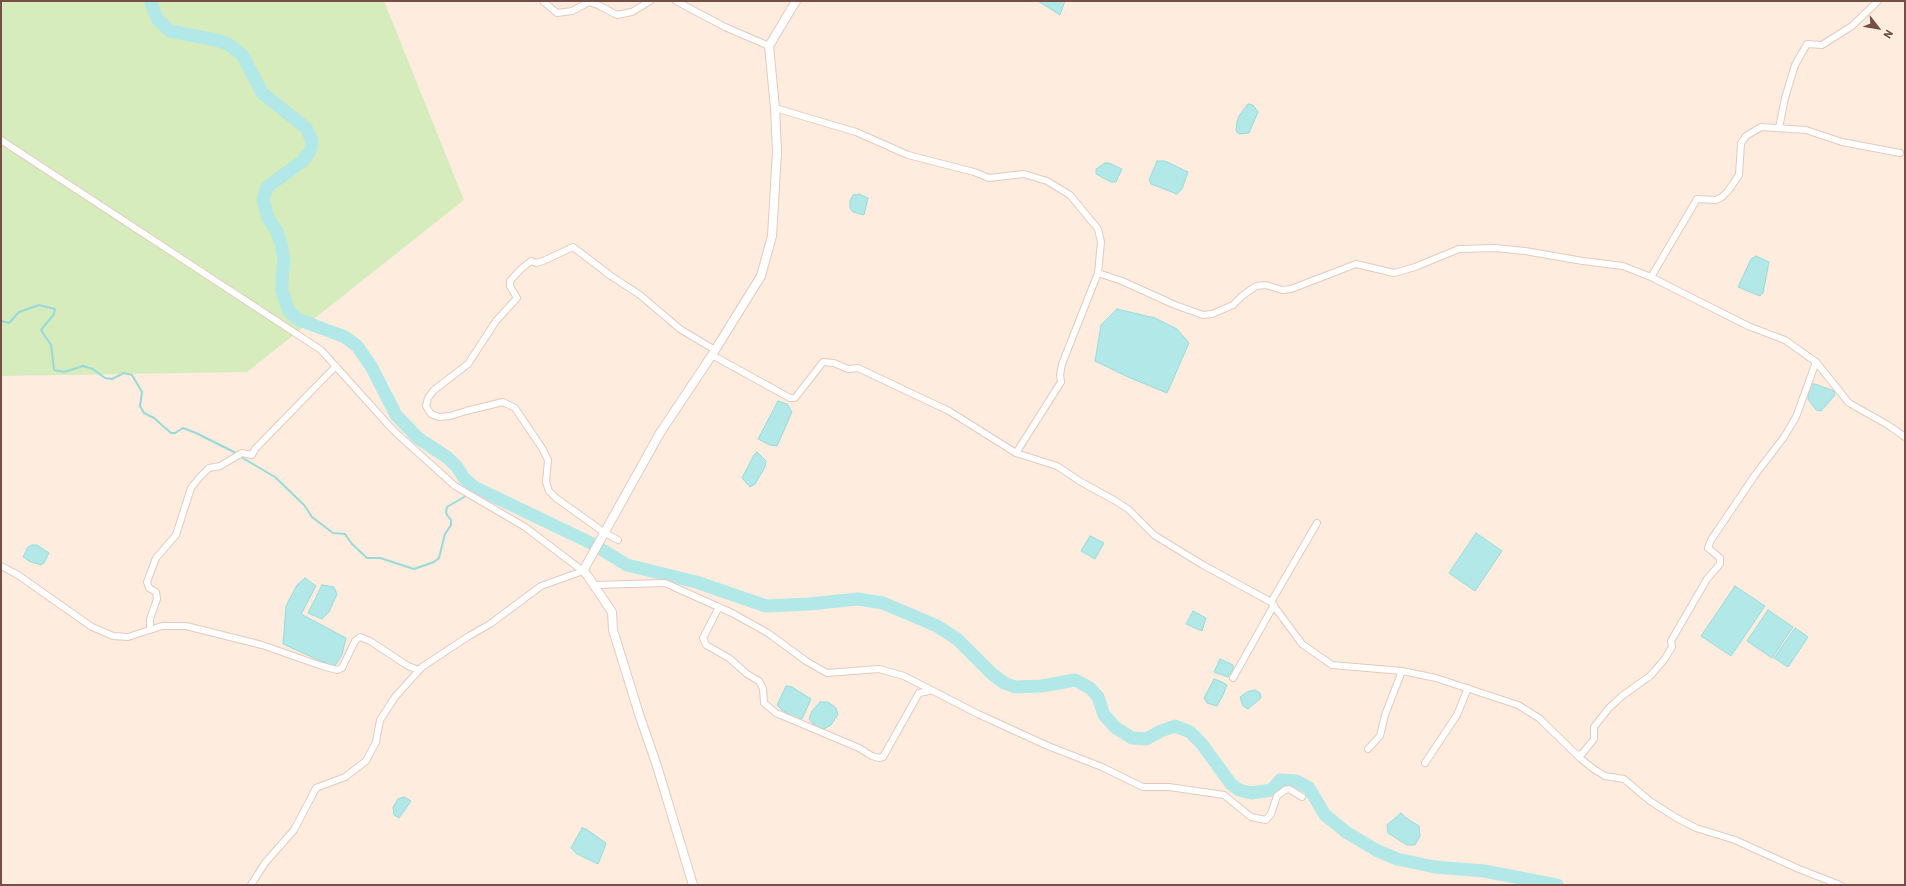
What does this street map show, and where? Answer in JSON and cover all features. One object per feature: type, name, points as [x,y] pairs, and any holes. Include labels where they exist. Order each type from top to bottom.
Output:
[{"type":"street","points":[[543,1],[557,13],[572,11],[589,2],[617,15],[632,12],[650,1]]},
{"type":"street","points":[[676,1],[726,27],[770,46]]},
{"type":"street","points":[[251,885],[266,863],[294,830],[316,788],[345,777],[366,761],[376,742],[380,720],[395,697],[419,670],[469,636],[490,624],[541,586],[583,571],[660,433],[713,353],[761,276],[772,236],[777,152],[770,46],[796,1]]},
{"type":"street","points":[[1779,128],[1785,98],[1795,65],[1807,44],[1822,45],[1852,26],[1878,1]]},
{"type":"street","points":[[775,108],[856,132],[908,155],[974,172],[988,178],[1024,174],[1047,181],[1070,195],[1098,229],[1101,242],[1098,273],[1062,364],[1060,375],[1061,382],[1016,453]]},
{"type":"street","points":[[1651,277],[1696,199],[1716,200],[1728,191],[1739,174],[1741,143],[1746,136],[1761,128],[1806,130],[1842,142],[1900,153]]},
{"type":"street","points":[[1,140],[322,350],[394,431],[456,486],[525,527],[583,571],[612,612],[613,630],[657,766],[693,885]]},
{"type":"street","points":[[618,540],[605,533],[556,498],[549,491],[546,482],[548,460],[542,448],[515,408],[503,402],[450,416],[439,417],[431,414],[426,406],[428,398],[434,390],[468,364],[496,321],[517,298],[510,286],[510,281],[521,269],[531,261],[536,263],[543,262],[573,247],[640,295],[680,329],[713,353],[790,398],[794,398],[823,362],[834,363],[848,369],[858,368],[949,411],[1016,453],[1057,466],[1081,482],[1114,500],[1128,509],[1154,535],[1202,565],[1273,603],[1302,644],[1332,666],[1402,671],[1436,678],[1518,705],[1539,718],[1577,755],[1605,776],[1624,779],[1650,801],[1696,828],[1735,840],[1799,869],[1840,885]]},
{"type":"street","points":[[1098,273],[1122,281],[1175,305],[1203,315],[1212,314],[1234,305],[1242,296],[1256,286],[1266,285],[1282,290],[1291,289],[1356,264],[1394,273],[1415,267],[1459,249],[1495,248],[1525,251],[1623,266],[1651,277],[1748,326],[1785,340],[1816,362],[1849,403],[1888,425],[1905,437]]},
{"type":"street","points":[[1577,755],[1582,754],[1594,739],[1594,727],[1609,708],[1650,676],[1664,660],[1672,647],[1671,641],[1706,579],[1720,564],[1720,558],[1708,548],[1710,540],[1755,475],[1784,437],[1796,417],[1816,362]]},
{"type":"street","points":[[150,630],[150,619],[157,599],[156,592],[149,588],[146,582],[156,558],[176,535],[191,488],[209,468],[220,466],[242,453],[252,455],[256,449],[336,366]]},
{"type":"street","points":[[1233,678],[1317,523]]},
{"type":"street","points":[[1,566],[18,575],[92,627],[114,636],[128,637],[162,626],[186,626],[212,631],[262,645],[337,670],[342,668],[355,642],[360,637],[370,641],[408,666],[419,670]]},
{"type":"street","points":[[594,585],[665,583],[719,607],[768,633],[806,661],[827,673],[879,669],[904,676],[929,691],[1048,746],[1102,767],[1142,787],[1169,787],[1224,795],[1251,817],[1266,820],[1271,814],[1277,796],[1285,790],[1289,789],[1302,797]]},
{"type":"street","points":[[719,607],[703,638],[706,645],[729,658],[747,674],[759,681],[763,689],[764,703],[776,713],[851,745],[872,756],[879,758],[883,756],[919,693],[929,691]]},
{"type":"street","points":[[1368,749],[1380,736],[1385,715],[1402,671]]},
{"type":"street","points":[[1425,763],[1457,715],[1468,688]]},
{"type":"green space","points":[[1,1],[384,1],[464,200],[247,372],[1,376]]},
{"type":"water","points":[[1038,1],[1065,1],[1060,15]]},
{"type":"water","points":[[1248,104],[1253,105],[1258,112],[1249,133],[1239,134],[1236,131],[1237,122],[1239,116]]},
{"type":"water","points":[[1157,161],[1165,161],[1188,172],[1182,189],[1177,194],[1151,184],[1149,180]]},
{"type":"water","points":[[1105,163],[1109,163],[1122,169],[1116,182],[1111,182],[1096,174],[1096,169]]},
{"type":"water","points":[[859,194],[868,198],[864,215],[853,212],[850,208],[850,201],[853,195]]},
{"type":"water","points":[[1756,256],[1769,262],[1763,293],[1760,296],[1738,287],[1751,259]]},
{"type":"water","points":[[1117,309],[1155,318],[1177,329],[1189,343],[1167,393],[1128,377],[1095,361],[1101,325]]},
{"type":"water","points":[[1812,384],[1834,391],[1835,395],[1821,411],[1816,410],[1808,399],[1809,387]]},
{"type":"water","points":[[778,401],[787,404],[792,412],[777,446],[770,445],[758,439]]},
{"type":"water","points":[[757,452],[766,461],[765,467],[755,484],[750,487],[742,478]]},
{"type":"water","points":[[1476,533],[1502,551],[1475,591],[1449,573]]},
{"type":"water","points":[[1090,536],[1104,543],[1095,559],[1081,551]]},
{"type":"water","points":[[37,545],[49,553],[44,563],[41,565],[29,561],[23,557],[28,547]]},
{"type":"water","points":[[305,578],[316,586],[301,614],[346,638],[342,655],[334,667],[283,644],[286,606],[297,585]]},
{"type":"water","points":[[322,585],[334,587],[337,594],[329,612],[322,619],[308,613]]},
{"type":"water","points":[[1735,586],[1765,606],[1731,656],[1701,636]]},
{"type":"water","points":[[1768,610],[1793,627],[1772,658],[1747,641]]},
{"type":"water","points":[[1193,611],[1206,618],[1202,631],[1186,624]]},
{"type":"water","points":[[1795,628],[1808,637],[1788,667],[1774,658]]},
{"type":"water","points":[[1220,659],[1233,665],[1233,669],[1228,677],[1214,672]]},
{"type":"water","points":[[1214,679],[1227,685],[1217,706],[1207,703],[1204,698]]},
{"type":"water","points":[[786,686],[792,687],[811,699],[802,719],[795,718],[777,705]]},
{"type":"water","points":[[1255,690],[1260,693],[1261,698],[1248,709],[1243,706],[1240,697],[1247,692]]},
{"type":"water","points":[[820,702],[828,702],[836,708],[838,714],[831,725],[824,729],[815,726],[809,719],[812,711]]},
{"type":"water","points":[[404,797],[411,801],[399,818],[394,815],[393,807],[398,799]]},
{"type":"water","points":[[1401,813],[1419,826],[1420,836],[1415,845],[1407,845],[1388,833],[1387,825]]},
{"type":"water","points":[[582,828],[586,829],[606,843],[598,864],[577,854],[571,848]]},
{"type":"waterway","points":[[150,1],[158,20],[170,31],[216,40],[228,44],[237,51],[243,56],[262,93],[306,128],[312,140],[311,149],[304,160],[267,187],[263,200],[268,218],[276,230],[281,243],[284,260],[282,291],[289,311],[297,319],[345,337],[357,346],[371,366],[396,415],[418,438],[448,458],[457,467],[464,478],[474,487],[591,543],[627,565],[696,582],[766,606],[809,604],[858,599],[883,603],[937,626],[957,639],[991,673],[1004,683],[1015,687],[1042,686],[1075,680],[1090,688],[1098,697],[1104,715],[1116,728],[1132,738],[1146,739],[1175,726],[1190,732],[1201,743],[1231,784],[1239,790],[1251,793],[1272,790],[1280,780],[1296,781],[1309,788],[1325,815],[1346,832],[1376,850],[1397,859],[1435,867],[1484,871],[1557,885]]},
{"type":"waterway","points":[[1,321],[9,323],[19,312],[39,305],[55,309],[54,314],[41,330],[51,345],[54,370],[64,372],[83,366],[93,369],[105,378],[112,379],[124,373],[132,375],[142,392],[140,406],[144,413],[154,418],[171,433],[175,433],[183,428],[236,453]]},
{"type":"waterway","points":[[241,457],[275,477],[304,505],[312,517],[333,533],[345,534],[352,544],[367,558],[380,558],[414,569],[434,562],[439,558],[445,534],[451,525],[451,520],[446,512],[447,507],[464,497],[474,487]]}]
